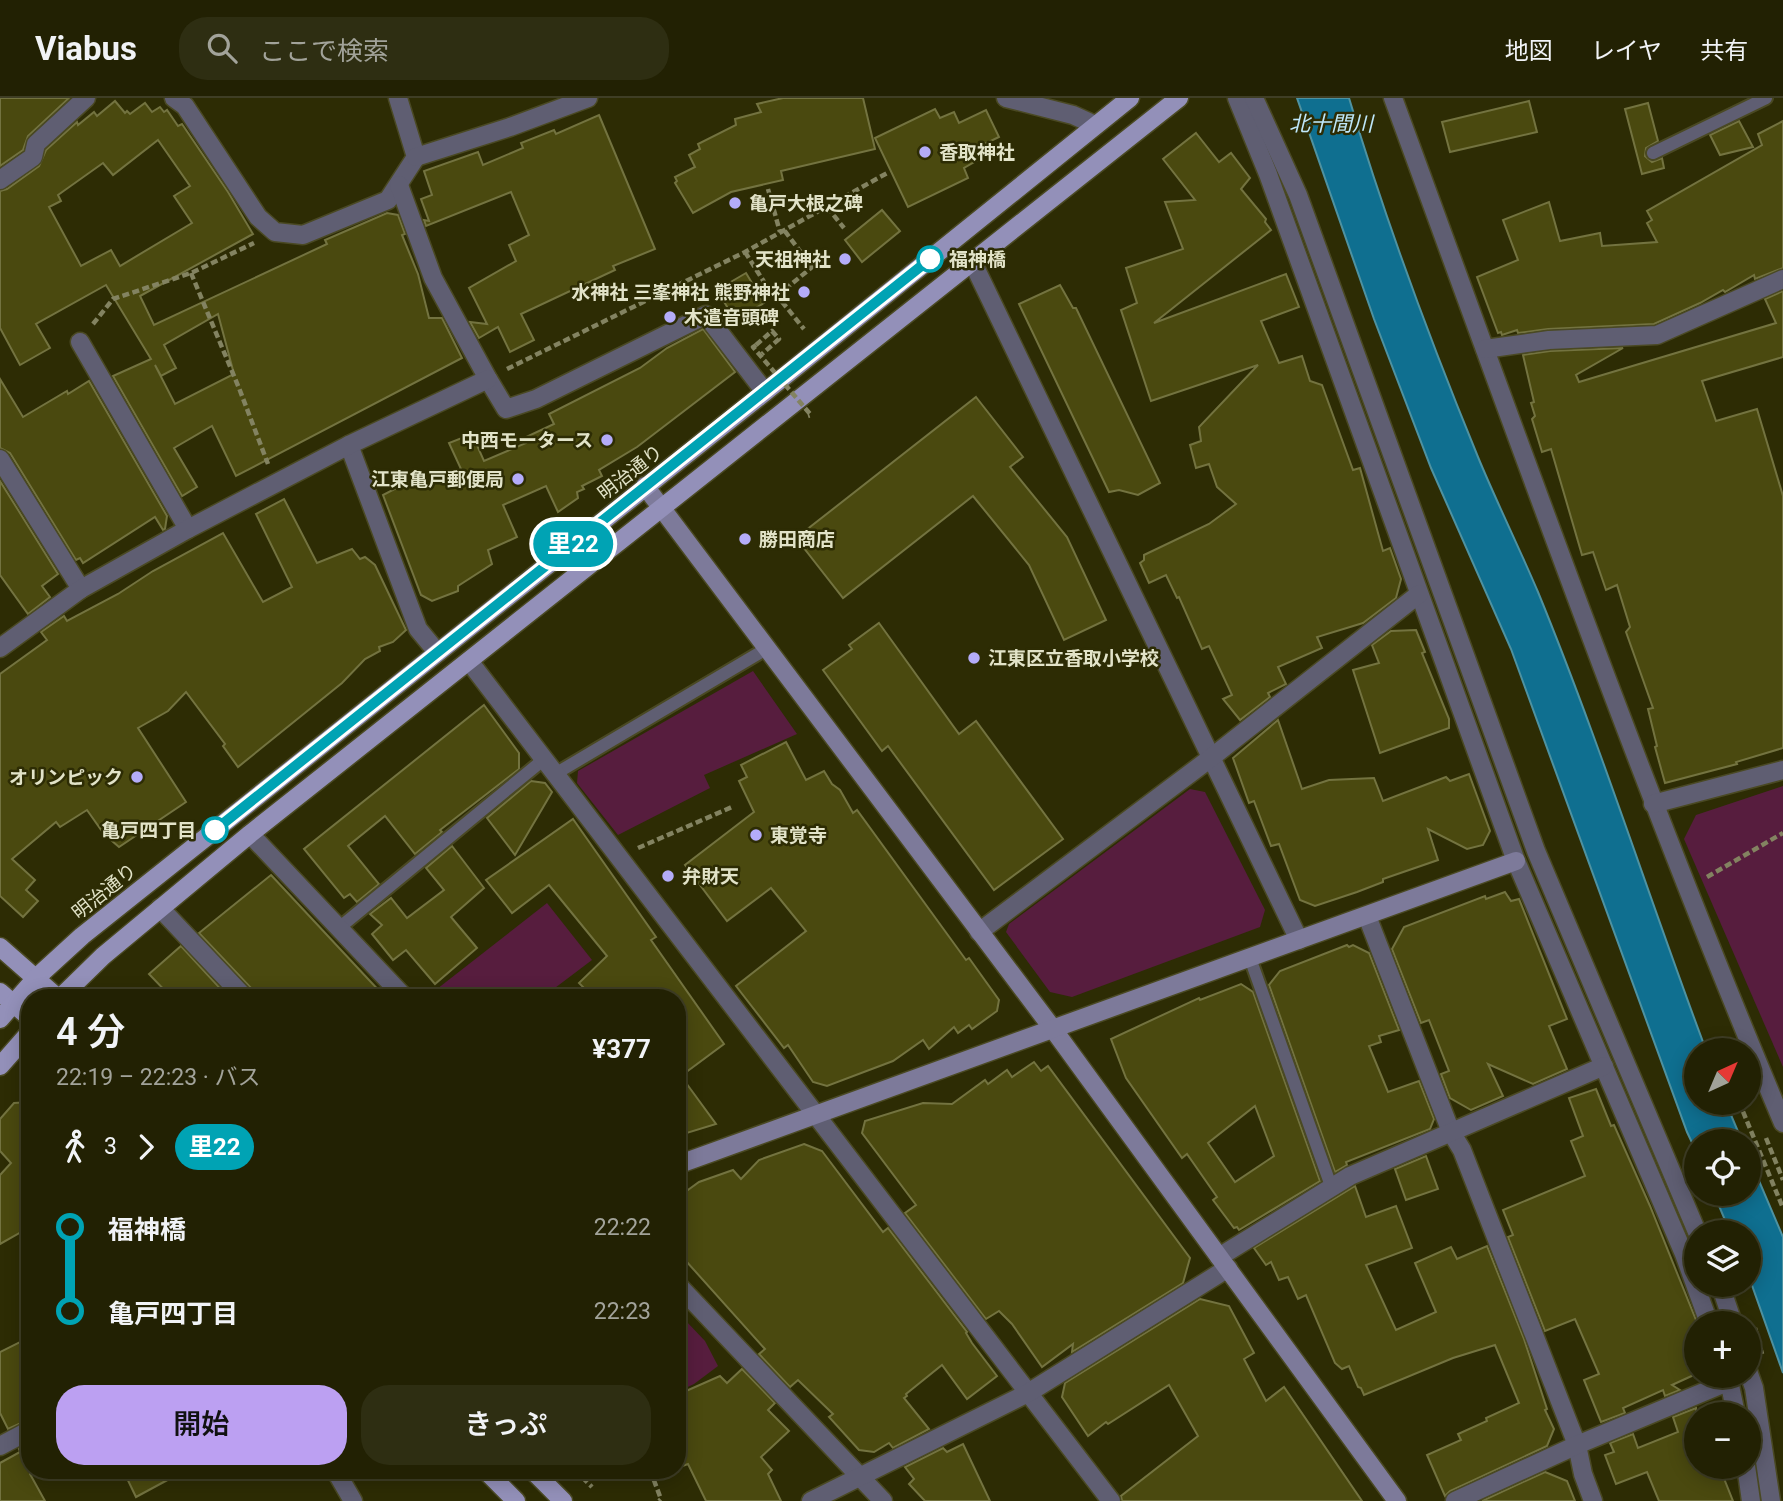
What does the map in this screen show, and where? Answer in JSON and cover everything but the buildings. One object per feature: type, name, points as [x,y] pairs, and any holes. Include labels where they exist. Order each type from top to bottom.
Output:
[{"type":"main road","name":"明治通り","points":[[0,1019],[7,998],[36,978],[82,936],[1130,98]]},
{"type":"main road","points":[[68,989],[103,956],[250,834],[1179,98]]},
{"type":"main road","points":[[0,947],[49,989]]},
{"type":"main road","points":[[7,998],[21,1010]]},
{"type":"main road","points":[[0,1066],[21,1042]]},
{"type":"main road","points":[[494,1479],[516,1501]]},
{"type":"main road","points":[[542,1479],[563,1501]]},
{"type":"street","points":[[0,180],[33,158],[36,145],[86,98]]},
{"type":"street","points":[[174,98],[185,106],[258,217],[275,232],[303,235],[388,200],[416,157],[510,127],[588,98]]},
{"type":"street","points":[[398,98],[416,157]]},
{"type":"street","points":[[1006,98],[1073,115],[1095,125]]},
{"type":"street","points":[[1237,98],[1268,174],[1516,861],[1684,1254],[1705,1311]]},
{"type":"street","points":[[1254,98],[1298,195],[1536,851],[1692,1220]]},
{"type":"street","points":[[1393,98],[1653,804],[1783,1123]]},
{"type":"street","points":[[399,185],[433,278],[506,408],[536,399],[706,315],[765,392]]},
{"type":"street","points":[[972,261],[1299,940]]},
{"type":"street","points":[[1485,349],[1549,340],[1657,335],[1783,279]]},
{"type":"street","points":[[80,342],[188,529]]},
{"type":"street","points":[[0,648],[81,589],[188,529],[349,445],[488,379]]},
{"type":"street","points":[[349,445],[418,629],[437,652]]},
{"type":"street","points":[[0,459],[81,589]]},
{"type":"street","points":[[645,486],[1053,1029],[1397,1501]]},
{"type":"street","points":[[979,932],[1212,757],[1419,594]]},
{"type":"street","points":[[469,661],[1111,1501]]},
{"type":"street","points":[[1653,804],[1783,770]]},
{"type":"street","points":[[250,834],[397,989]]},
{"type":"street","points":[[686,1161],[1516,861]]},
{"type":"street","points":[[160,908],[236,989]]},
{"type":"street","points":[[1367,916],[1451,1132],[1462,1150],[1577,1446],[1593,1501]]},
{"type":"street","points":[[811,1501],[1028,1393],[1331,1186],[1604,1066]]},
{"type":"street","points":[[686,1293],[883,1501]]},
{"type":"street","points":[[1455,1501],[1707,1388]]},
{"type":"street","points":[[1754,1388],[1771,1501]]},
{"type":"street","points":[[0,1446],[21,1435]]},
{"type":"street","points":[[340,1479],[353,1501]]},
{"type":"street","points":[[1748,1479],[1751,1501]]},
{"type":"lane","points":[[1653,153],[1766,98]]},
{"type":"lane","points":[[555,774],[766,649]]},
{"type":"lane","points":[[339,928],[543,760]]},
{"type":"lane","points":[[1250,958],[1331,1186]]},
{"type":"path","points":[[488,379],[745,252],[889,172]]},
{"type":"path","points":[[768,189],[782,231],[812,267],[782,292],[779,298]]},
{"type":"path","points":[[827,207],[844,228]]},
{"type":"path","points":[[80,342],[113,299],[191,273],[275,232]]},
{"type":"path","points":[[745,252],[773,296],[779,298],[804,329]]},
{"type":"path","points":[[191,273],[240,388],[275,484]]},
{"type":"path","points":[[762,354],[779,339],[772,331],[753,347],[811,415],[808,416]]},
{"type":"path","points":[[618,856],[732,807]]},
{"type":"path","points":[[1700,881],[1783,833]]},
{"type":"path","points":[[1744,1115],[1783,1208]]},
{"type":"path","points":[[584,1479],[592,1488]]},
{"type":"path","points":[[653,1479],[661,1499],[659,1501]]},
{"type":"shaded area","points":[[753,671],[797,734],[704,775],[710,788],[618,835],[577,783],[578,771]]},
{"type":"shaded area","points":[[1783,786],[1783,1067],[1684,839],[1696,815]]},
{"type":"shaded area","points":[[1190,789],[1205,792],[1265,910],[1260,927],[1072,997],[1050,992],[1006,932],[1009,924]]},
{"type":"shaded area","points":[[547,903],[592,960],[554,989],[437,989]]},
{"type":"shaded area","points":[[686,1321],[705,1341],[718,1366],[686,1388]]},
{"type":"water","name":"北十間川","points":[[1297,98],[1349,98],[1393,234],[1426,324],[1478,457],[1561,649],[1702,1038],[1684,1038],[1684,1115],[1731,1115],[1737,1129],[1686,1129],[1511,649],[1431,468],[1374,319]]},
{"type":"water","points":[[1761,1185],[1783,1237],[1783,1373],[1756,1297],[1761,1297],[1761,1220],[1725,1220],[1719,1206],[1761,1206]]},
{"type":"bus line","name":"里22","points":[[215,830],[930,259]]},
{"type":"place","name":"香取神社","points":[[925,152]]},
{"type":"place","name":"亀戸大根之碑","points":[[735,203]]},
{"type":"place","name":"天祖神社","points":[[845,259]]},
{"type":"place","name":"福神橋","points":[[930,259]]},
{"type":"place","name":"水神社 三峯神社 熊野神社","points":[[804,292]]},
{"type":"place","name":"木遣音頭碑","points":[[670,317]]},
{"type":"place","name":"中西モータース","points":[[607,440]]},
{"type":"place","name":"江東亀戸郵便局","points":[[518,479]]},
{"type":"place","name":"勝田商店","points":[[745,539]]},
{"type":"place","name":"江東区立香取小学校","points":[[974,658]]},
{"type":"place","name":"オリンピック","points":[[137,777]]},
{"type":"place","name":"亀戸四丁目","points":[[215,830]]},
{"type":"place","name":"東覚寺","points":[[756,835]]},
{"type":"place","name":"弁財天","points":[[668,876]]}]
